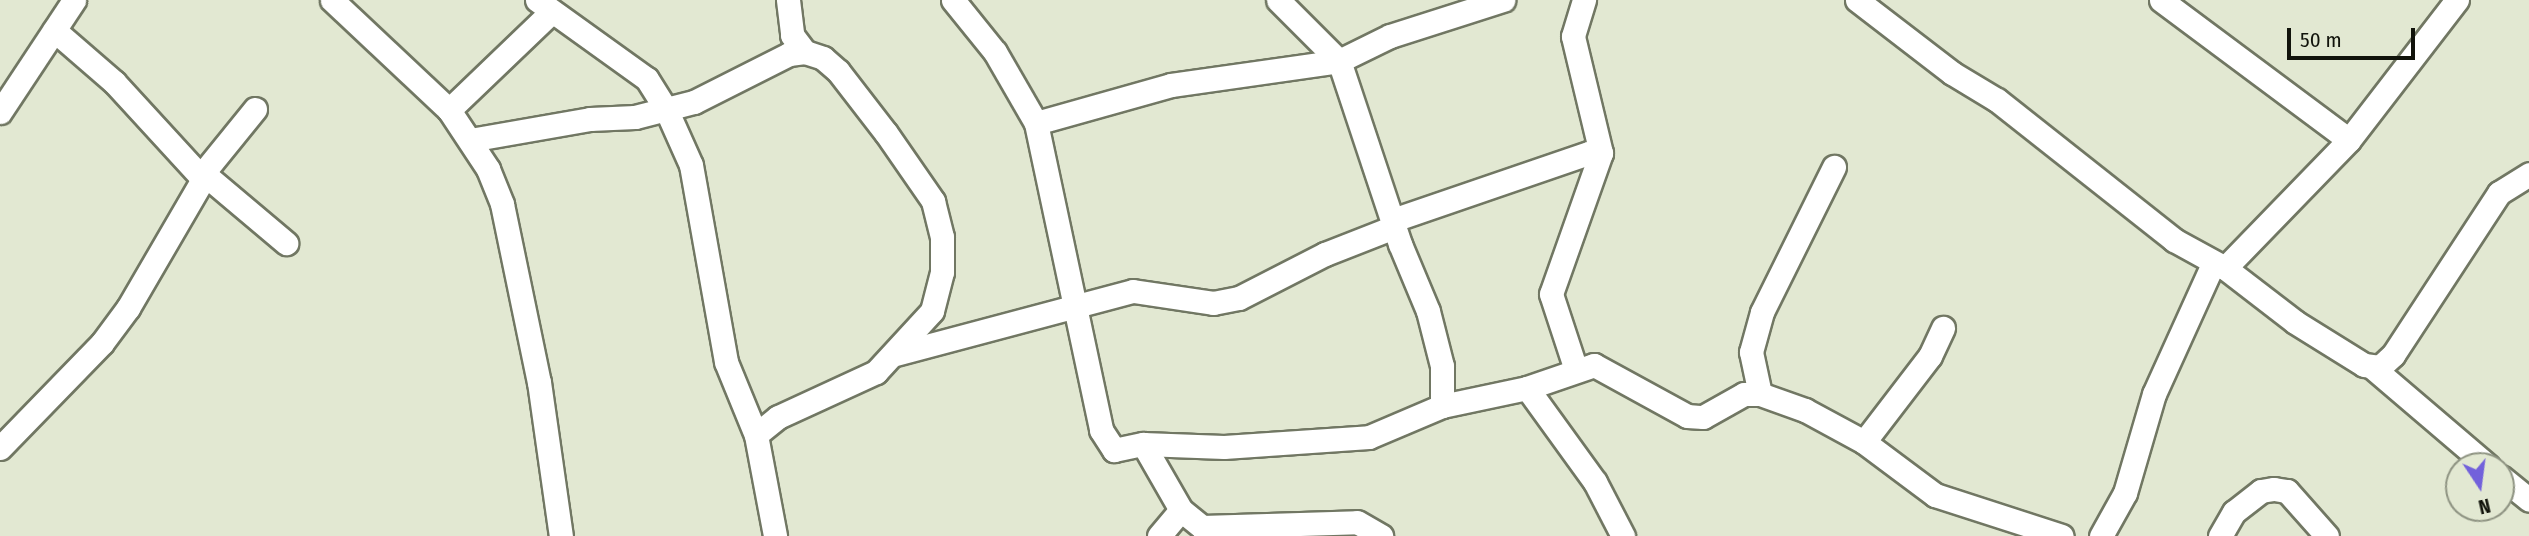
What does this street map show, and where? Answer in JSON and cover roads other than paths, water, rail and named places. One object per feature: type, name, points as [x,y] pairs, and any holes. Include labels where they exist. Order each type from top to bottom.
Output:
[{"type":"street","points":[[332,0],[449,110],[470,140],[502,205],[539,382],[561,536]]},
{"type":"street","points":[[788,0],[792,35],[805,52]]},
{"type":"street","points":[[953,0],[995,52],[1036,123],[1101,430],[1114,450],[1143,444],[1224,447],[1369,437],[1443,406],[1527,388],[1594,365],[1605,368],[1687,416],[1703,417],[1744,394],[1760,394],[1805,410],[1864,442],[1935,495],[2047,534]]},
{"type":"street","points":[[1278,0],[1339,61],[1394,227],[1427,312],[1441,366],[1443,406]]},
{"type":"street","points":[[1036,123],[1171,85],[1339,61],[1390,36],[1503,0]]},
{"type":"street","points":[[1576,370],[1551,294],[1601,153],[1573,36],[1584,0]]},
{"type":"street","points":[[1857,0],[1952,73],[1997,100],[2174,240],[2219,266],[2295,322],[2372,368],[2471,452]]},
{"type":"street","points":[[2161,0],[2348,140]]},
{"type":"street","points":[[2101,536],[2125,493],[2154,394],[2219,266],[2348,140],[2457,0]]},
{"type":"street","points":[[0,112],[73,1]]},
{"type":"street","points":[[449,110],[543,6],[647,79],[666,109],[691,165],[726,362],[756,435],[775,536]]},
{"type":"street","points":[[54,30],[114,82],[203,173],[286,243]]},
{"type":"street","points":[[470,140],[666,109],[724,89],[789,54],[805,52],[823,58],[838,71],[933,201],[942,237],[942,272],[932,311],[896,354],[876,372],[778,416],[756,435]]},
{"type":"street","points":[[0,449],[108,335],[192,204],[203,173],[256,109]]},
{"type":"street","points":[[1394,227],[1393,220],[1589,153],[1601,153]]},
{"type":"street","points":[[1760,394],[1751,352],[1762,312],[1834,167]]},
{"type":"street","points":[[2372,368],[2393,355],[2499,193],[2529,174]]},
{"type":"street","points":[[896,354],[1075,303],[1133,291],[1213,303],[1239,298],[1325,254],[1394,227]]},
{"type":"street","points":[[1864,442],[1930,356],[1943,328]]},
{"type":"street","points":[[1527,388],[1595,482],[1623,536]]},
{"type":"street","points":[[1143,444],[1181,510],[1202,527],[1357,522],[1381,536]]},
{"type":"street","points":[[2515,488],[2529,500]]},
{"type":"street","points":[[2220,536],[2234,512],[2261,491],[2274,489],[2287,491],[2327,536]]},
{"type":"street","points":[[1159,536],[1181,510]]}]
